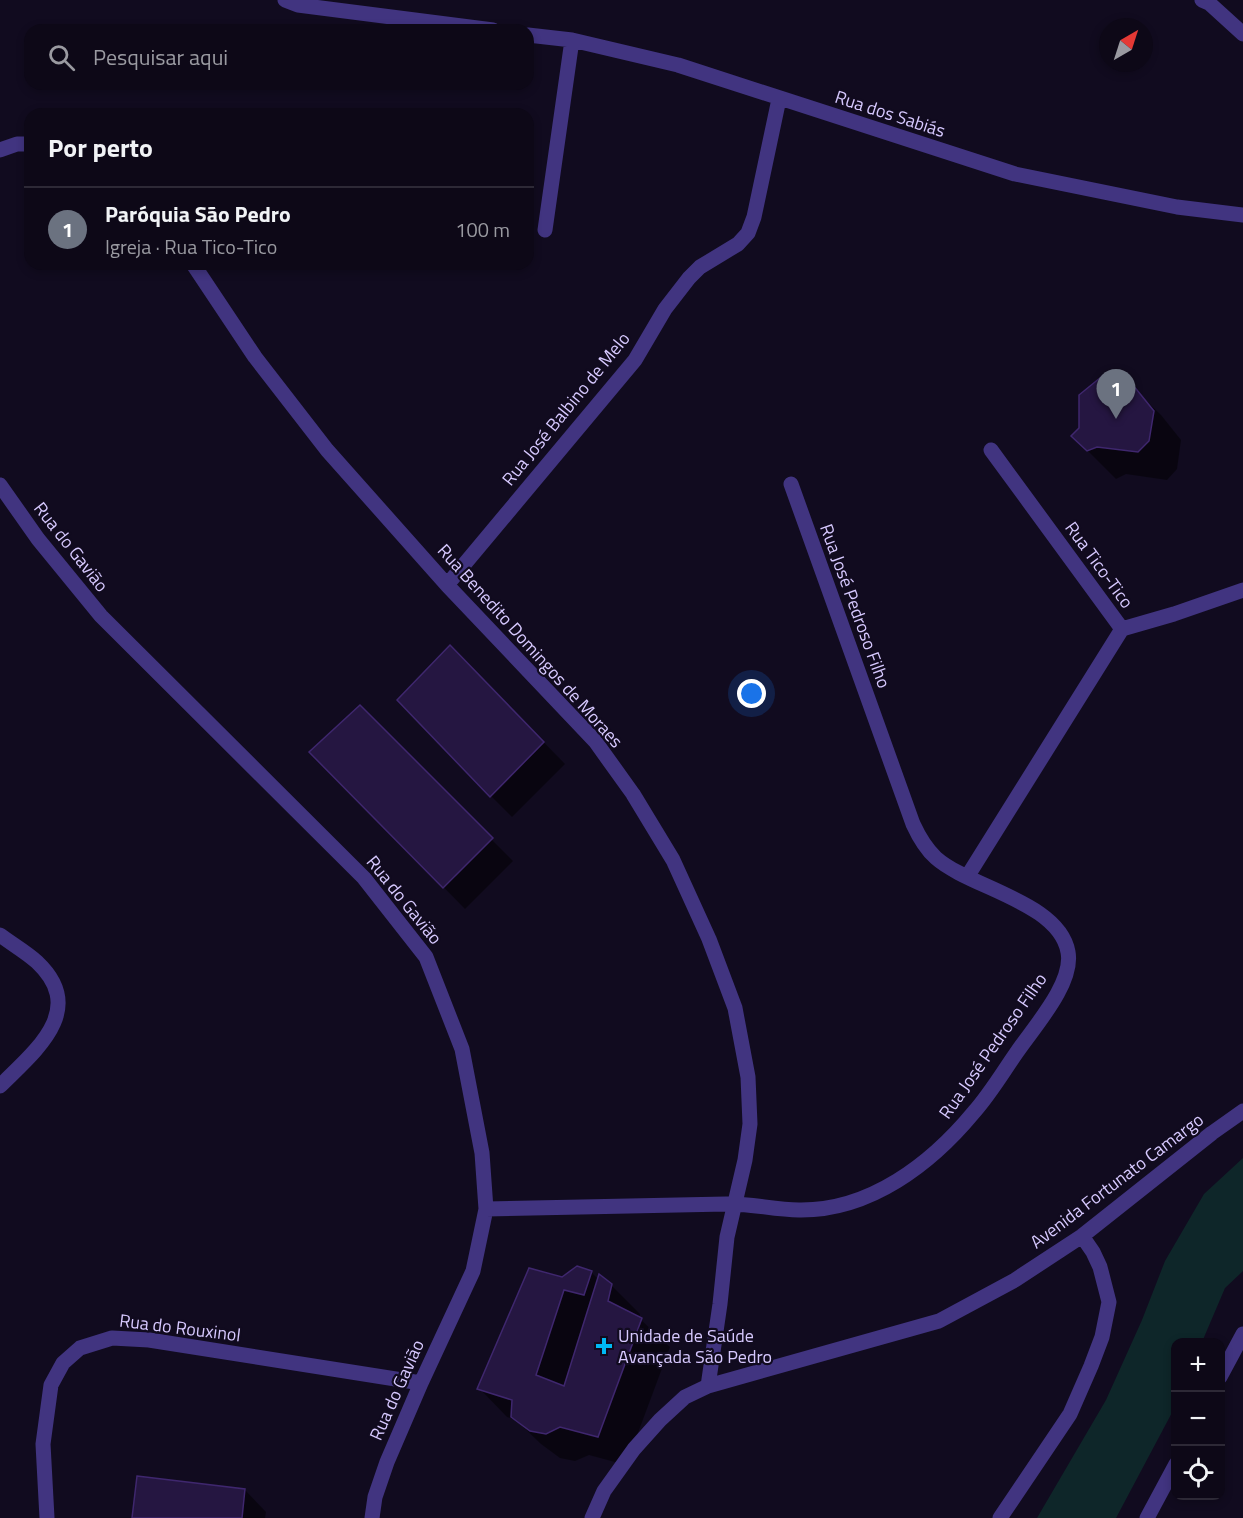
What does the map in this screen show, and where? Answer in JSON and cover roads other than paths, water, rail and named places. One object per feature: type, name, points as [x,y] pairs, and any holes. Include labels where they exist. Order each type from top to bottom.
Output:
[{"type":"street","points":[[285,0],[298,5],[446,24]]},
{"type":"street","points":[[1202,0],[1209,3],[1243,34]]},
{"type":"street","name":"Rua dos Sabiás","points":[[534,36],[572,40],[678,65],[1015,174],[1178,207],[1243,215]]},
{"type":"street","points":[[544,230],[572,40]]},
{"type":"street","name":"Rua José Balbino de Melo","points":[[447,585],[635,360],[665,309],[689,278],[700,267],[738,244],[748,233],[754,217],[779,99]]},
{"type":"street","points":[[0,150],[24,144]]},
{"type":"street","name":"Rua Benedito Domingos de Moraes","points":[[197,270],[255,357],[327,450],[447,585],[595,741],[633,794],[673,860],[709,939],[735,1008],[748,1077],[750,1124],[727,1237],[708,1386]]},
{"type":"street","name":"Rua Tico-Tico","points":[[991,450],[1122,629],[1243,590]]},
{"type":"street","name":"Rua José Pedroso Filho","points":[[486,1209],[735,1203],[800,1210],[841,1206],[879,1191],[910,1173],[947,1142],[975,1111],[1053,1001],[1068,972],[1068,951],[1051,922],[1037,910],[967,877],[937,859],[922,843],[913,825],[791,484]]},
{"type":"street","name":"Rua do Gavião","points":[[0,485],[38,539],[101,616],[364,878],[426,957],[462,1049],[482,1153],[486,1209],[473,1272],[387,1462],[375,1497],[372,1518]]},
{"type":"street","points":[[967,877],[1122,629]]},
{"type":"street","points":[[0,935],[37,962],[52,979],[59,999],[56,1023],[38,1048],[0,1086]]},
{"type":"street","name":"Avenida Fortunato Camargo","points":[[592,1518],[604,1491],[634,1449],[660,1420],[686,1397],[708,1386],[939,1321],[1015,1280],[1082,1236],[1243,1111]]},
{"type":"street","points":[[1000,1518],[1070,1414],[1092,1366],[1102,1337],[1109,1302],[1094,1252],[1082,1236]]},
{"type":"street","points":[[1225,1369],[1243,1334]]},
{"type":"street","name":"Rua do Rouxinol","points":[[47,1518],[43,1444],[51,1385],[63,1363],[80,1348],[112,1338],[150,1340],[421,1383]]},
{"type":"street","points":[[1147,1518],[1171,1473]]},
{"type":"place","name":"Paróquia São Pedro","points":[[1116,419]]},
{"type":"place","name":"Unidade de Saúde Avançada São Pedro","points":[[604,1346]]}]
